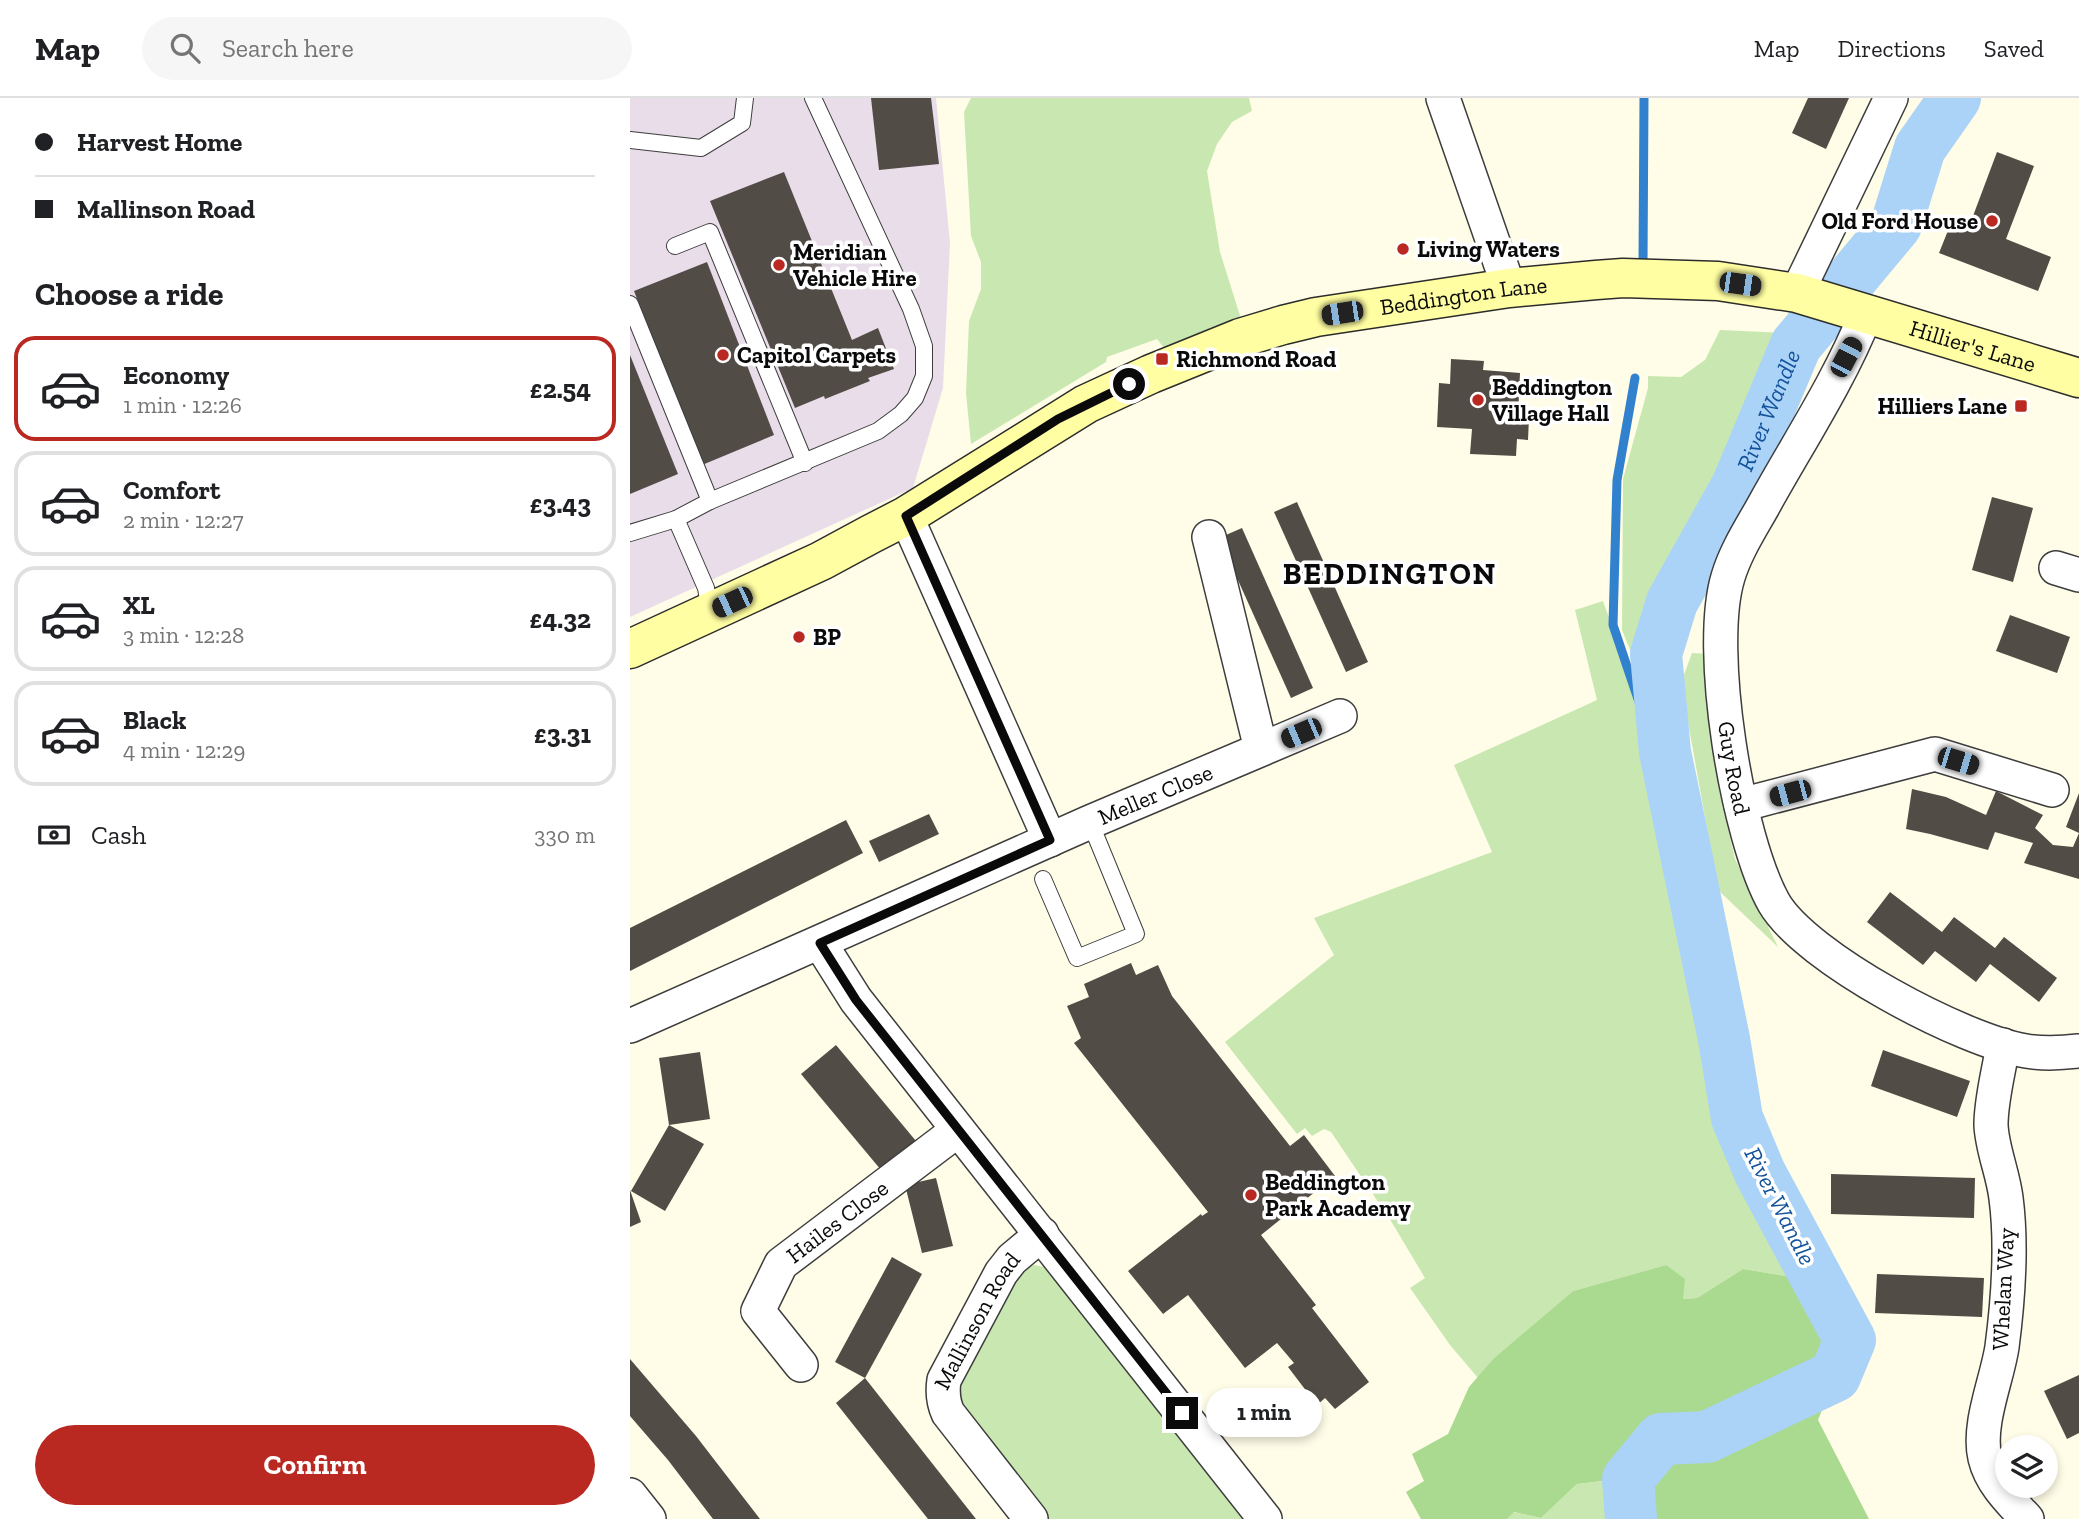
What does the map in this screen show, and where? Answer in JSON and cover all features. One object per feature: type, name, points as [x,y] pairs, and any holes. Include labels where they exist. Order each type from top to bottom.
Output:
[{"type":"main road","name":"Beddington Lane","points":[[630,649],[821,561],[906,516],[1086,404],[1215,348],[1283,325],[1316,317],[1509,288],[1623,278],[1718,281],[1797,293],[1866,314]]},
{"type":"main road","name":"Hillier's Lane","points":[[1866,314],[2079,378]]},
{"type":"street","points":[[1443,98],[1509,288]]},
{"type":"street","points":[[1797,293],[1891,98]]},
{"type":"street","name":"Guy Road","points":[[1866,314],[1856,338],[1741,547],[1724,591],[1721,678],[1725,718],[1752,851],[1775,905],[1804,938],[1851,972],[1906,1004],[2003,1045],[2026,1051],[2079,1051]]},
{"type":"street","points":[[906,516],[1050,840]]},
{"type":"street","points":[[1209,537],[1261,749]]},
{"type":"street","name":"Meller Close","points":[[630,1026],[1090,822],[1340,716]]},
{"type":"street","points":[[1741,805],[1935,754],[2052,790]]},
{"type":"street","name":"Mallinson Road","points":[[820,943],[856,1000],[1265,1519]]},
{"type":"street","name":"Whelan Way","points":[[2003,1045],[1991,1122],[1992,1139],[2007,1199],[2008,1256],[2001,1348],[1983,1437],[1985,1458],[2001,1491],[2027,1519]]},
{"type":"street","name":"Hailes Close","points":[[802,1365],[758,1311],[781,1265],[958,1130]]},
{"type":"street","name":"Mallinson Road","points":[[1031,1519],[953,1420],[944,1402],[942,1390],[944,1380],[1002,1273],[1012,1259],[1042,1234]]},
{"type":"street","points":[[630,1495],[649,1519]]},
{"type":"lane","points":[[630,140],[701,149],[742,123],[745,98]]},
{"type":"lane","points":[[630,533],[677,519],[710,501],[805,463],[886,425],[901,414],[915,398],[924,376],[924,346],[911,309],[813,98]]},
{"type":"lane","points":[[675,246],[710,232],[805,463]]},
{"type":"lane","points":[[630,304],[710,501]]},
{"type":"lane","points":[[677,519],[706,588],[710,612]]},
{"type":"lane","points":[[1042,879],[1077,958],[1136,933],[1090,822]]},
{"type":"shaded area","points":[[630,98],[936,98],[950,243],[943,388],[913,488],[630,617]]},
{"type":"green space","points":[[971,98],[1249,98],[1252,111],[1232,122],[1217,144],[1207,171],[1220,252],[1242,322],[1168,353],[1157,339],[1107,357],[1106,362],[971,444],[966,393],[969,321],[981,289],[981,262],[971,236],[964,112]]},
{"type":"green space","points":[[1720,330],[1785,333],[1713,511],[1644,630],[1646,689],[1622,630],[1623,479],[1648,388],[1648,376],[1681,377],[1705,360]]},
{"type":"green space","points":[[1603,601],[1639,702],[1665,752],[1724,1039],[1737,1118],[1760,1173],[1817,1281],[1743,1269],[1697,1298],[1683,1299],[1666,1265],[1573,1291],[1494,1358],[1478,1378],[1450,1345],[1410,1288],[1425,1278],[1391,1221],[1331,1132],[1324,1129],[1312,1136],[1305,1128],[1297,1134],[1225,1042],[1334,955],[1314,918],[1492,852],[1454,765],[1597,700],[1575,610]]},
{"type":"green space","points":[[1692,653],[1709,654],[1708,711],[1719,789],[1735,859],[1778,947],[1718,890],[1681,683]]},
{"type":"green space","points":[[1035,1265],[1052,1269],[1250,1519],[1044,1519],[952,1396],[1010,1280],[1027,1267]]},
{"type":"green space","points":[[1666,1265],[1685,1279],[1683,1299],[1697,1298],[1743,1269],[1817,1281],[1850,1340],[1818,1420],[1869,1519],[1644,1519],[1610,1480],[1577,1484],[1541,1518],[1514,1512],[1507,1519],[1421,1519],[1406,1492],[1424,1481],[1412,1454],[1448,1434],[1469,1387],[1494,1358],[1573,1291]]},
{"type":"green space","points":[[1611,1480],[1644,1519],[1507,1519],[1513,1512],[1541,1518],[1577,1484]]},
{"type":"building","points":[[871,98],[931,98],[939,164],[879,170]]},
{"type":"building","points":[[1808,98],[1849,98],[1826,149],[1792,133]]},
{"type":"building","name":"Old Ford House","points":[[1997,152],[2034,166],[2006,239],[2051,257],[2038,291],[1939,253],[1953,218],[1970,224]]},
{"type":"building","name":"Meridian Vehicle Hire","points":[[784,172],[852,340],[878,328],[894,369],[868,378],[870,381],[825,399],[824,396],[795,408],[710,201]]},
{"type":"building","points":[[707,262],[774,435],[702,465],[634,291]]},
{"type":"building","points":[[630,355],[678,474],[630,494]]},
{"type":"building","name":"Beddington Village Hall","points":[[1451,359],[1484,361],[1483,370],[1520,373],[1518,416],[1529,417],[1528,440],[1517,439],[1516,456],[1470,454],[1472,429],[1437,427],[1439,383],[1450,384]]},
{"type":"building","points":[[1992,497],[2033,508],[2013,582],[1972,570]]},
{"type":"building","points":[[1297,502],[1368,662],[1346,672],[1274,512]]},
{"type":"building","points":[[1242,528],[1313,688],[1291,698],[1219,538]]},
{"type":"building","points":[[2010,615],[2070,637],[2057,673],[1996,651]]},
{"type":"building","points":[[1912,789],[1946,797],[1986,815],[1996,791],[2043,815],[2035,828],[2053,845],[2073,847],[2079,833],[2079,879],[2024,863],[2033,843],[1995,832],[1988,850],[1906,829]]},
{"type":"building","points":[[2079,793],[2079,833],[2066,827]]},
{"type":"building","points":[[929,814],[939,834],[879,862],[869,841]]},
{"type":"building","points":[[846,820],[863,853],[630,971],[630,928]]},
{"type":"building","points":[[1890,892],[1942,932],[1954,917],[1995,948],[2004,937],[2057,978],[2039,1002],[1990,964],[1976,982],[1935,951],[1923,965],[1867,922]]},
{"type":"building","points":[[1131,963],[1136,975],[1158,965],[1172,996],[1290,1146],[1304,1135],[1335,1176],[1261,1235],[1316,1305],[1312,1308],[1369,1382],[1335,1409],[1325,1398],[1317,1405],[1288,1367],[1294,1363],[1277,1343],[1245,1368],[1188,1295],[1163,1314],[1128,1271],[1201,1214],[1202,1216],[1208,1212],[1074,1043],[1081,1038],[1067,1006],[1089,997],[1084,984]]},
{"type":"building","points":[[836,1045],[916,1141],[881,1170],[801,1074]]},
{"type":"building","points":[[1883,1050],[1970,1081],[1957,1117],[1871,1086]]},
{"type":"building","points":[[700,1052],[710,1119],[669,1125],[659,1058]]},
{"type":"building","points":[[669,1125],[704,1144],[665,1211],[631,1191]]},
{"type":"building","points":[[1831,1174],[1975,1178],[1974,1218],[1831,1214]]},
{"type":"building","points":[[936,1178],[953,1246],[922,1253],[905,1185]]},
{"type":"building","points":[[630,1190],[641,1222],[630,1227]]},
{"type":"building","points":[[892,1257],[922,1274],[865,1378],[835,1362]]},
{"type":"building","points":[[1877,1274],[1984,1278],[1982,1317],[1875,1313]]},
{"type":"building","points":[[630,1359],[696,1436],[760,1519],[713,1519],[630,1416]]},
{"type":"building","points":[[2079,1375],[2079,1433],[2067,1439],[2044,1391]]},
{"type":"building","points":[[865,1378],[976,1519],[928,1519],[836,1403]]},
{"type":"waterway","name":"River Wandle","points":[[1643,264],[1644,98]]},
{"type":"waterway","name":"River Wandle","points":[[1631,1519],[1628,1479],[1661,1439],[1707,1437],[1835,1376],[1850,1340],[1760,1173],[1737,1118],[1724,1039],[1665,752],[1656,654],[1672,602],[1737,486],[1796,345],[1896,225],[1920,148],[1955,98]]},
{"type":"waterway","name":"River Wandle","points":[[1635,378],[1617,480],[1613,625],[1639,702],[1665,752]]},
{"type":"place","name":"Old Ford House","points":[[1992,221]]},
{"type":"place","name":"Living Waters","points":[[1403,249]]},
{"type":"place","name":"Meridian Vehicle Hire","points":[[779,265]]},
{"type":"place","name":"Capitol Carpets","points":[[723,355]]},
{"type":"place","name":"Richmond Road","points":[[1162,359]]},
{"type":"place","name":"Beddington Village Hall","points":[[1478,400]]},
{"type":"place","name":"Hilliers Lane","points":[[2021,406]]},
{"type":"place","name":"BP","points":[[799,637]]},
{"type":"place","name":"Beddington Park Academy","points":[[1251,1195]]},
{"type":"district","name":"BEDDINGTON","points":[[1390,574]]},
{"type":"route","points":[[1129,384],[1058,419],[906,516],[1050,840],[820,943],[856,1000],[1182,1413]]}]
